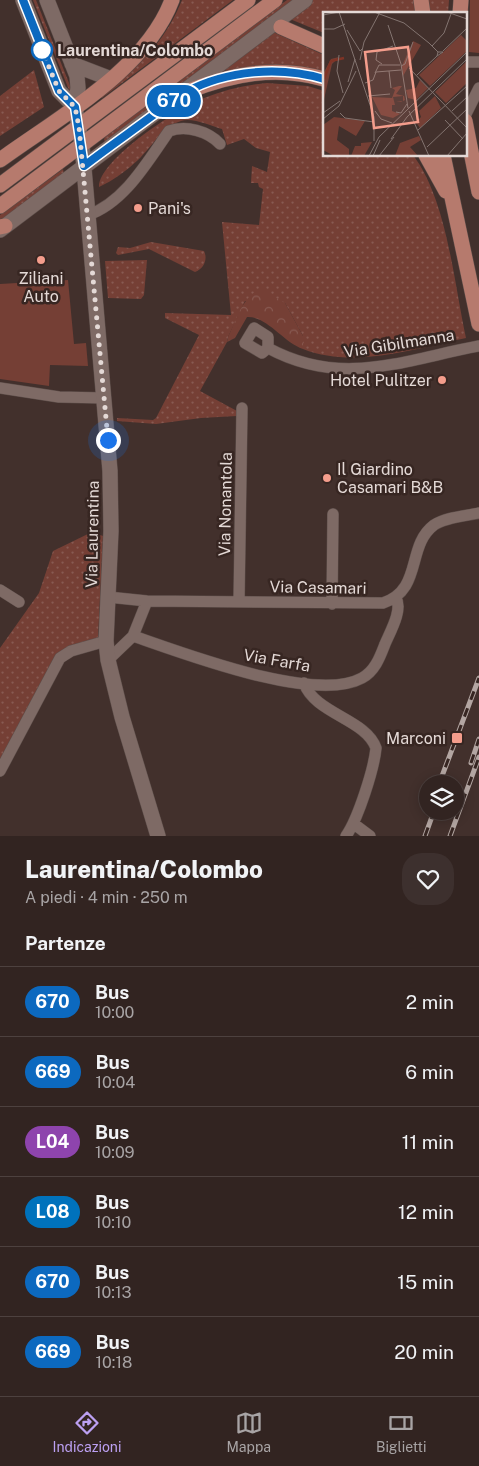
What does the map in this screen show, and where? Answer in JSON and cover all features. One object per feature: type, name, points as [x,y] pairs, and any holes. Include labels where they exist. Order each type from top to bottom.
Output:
[{"type":"main road","points":[[23,0],[59,91],[75,107]]},
{"type":"main road","name":"Via Laurentina","points":[[47,0],[78,84],[75,107],[84,166],[112,512],[106,641],[108,660],[122,717],[158,836]]},
{"type":"main road","points":[[0,160],[111,79],[149,43],[163,22],[172,0]]},
{"type":"main road","points":[[0,185],[248,0]]},
{"type":"main road","points":[[0,206],[275,0]]},
{"type":"main road","points":[[2,228],[186,92],[305,0]]},
{"type":"main road","points":[[281,27],[323,46]]},
{"type":"main road","points":[[72,64],[111,79]]},
{"type":"main road","points":[[186,92],[233,77],[259,72],[282,72],[323,79]]},
{"type":"main road","points":[[466,126],[479,192]]},
{"type":"main road","points":[[427,156],[454,209]]},
{"type":"main road","points":[[443,156],[479,324]]},
{"type":"main road","points":[[461,156],[479,196]]},
{"type":"street","points":[[466,62],[479,62]]},
{"type":"street","points":[[466,113],[479,88]]},
{"type":"street","points":[[88,215],[110,206],[169,131],[177,128],[206,133],[220,144]]},
{"type":"street","name":"Via Gibilmanna","points":[[268,348],[308,364],[345,370],[372,368],[479,346]]},
{"type":"street","points":[[0,388],[59,397],[104,398]]},
{"type":"street","name":"Via Nonantola","points":[[239,602],[242,408]]},
{"type":"street","points":[[396,598],[405,589],[424,537],[431,528],[444,520],[479,513]]},
{"type":"street","points":[[332,604],[333,514]]},
{"type":"street","points":[[0,590],[19,602]]},
{"type":"street","name":"Via Casamari","points":[[108,597],[147,601],[332,604],[376,604],[396,598]]},
{"type":"street","name":"Via Farfa","points":[[133,636],[244,672],[304,683],[333,685],[347,683],[369,672],[379,660],[399,607],[396,598]]},
{"type":"street","points":[[108,660],[133,636],[147,601]]},
{"type":"street","points":[[0,770],[60,658],[71,651],[106,641]]},
{"type":"street","points":[[304,683],[311,696],[374,741],[376,757],[354,824],[346,836]]},
{"type":"street","points":[[354,824],[370,836]]},
{"type":"green space","points":[[33,0],[36,0],[71,88],[69,90]]},
{"type":"green space","points":[[182,0],[233,0],[102,98],[100,97],[126,76],[148,54],[167,29]]},
{"type":"green space","points":[[287,0],[297,0],[106,142],[104,140],[105,136]]},
{"type":"green space","points":[[309,0],[415,0],[417,12],[323,12],[323,33],[285,17]]},
{"type":"green space","points":[[425,0],[449,0],[448,12],[427,12]]},
{"type":"green space","points":[[470,0],[479,0],[479,53],[469,52]]},
{"type":"green space","points":[[271,31],[323,55],[323,75],[228,72],[225,70]]},
{"type":"green space","points":[[34,70],[44,107],[0,136],[0,96]]},
{"type":"green space","points":[[267,83],[308,86],[323,91],[323,156],[414,156],[425,174],[442,218],[466,338],[384,355],[343,357],[323,355],[303,349],[303,336],[285,303],[245,301],[227,342],[200,391],[237,411],[237,416],[201,418],[156,424],[117,421],[117,418],[153,420],[156,418],[199,335],[165,318],[165,313],[231,315],[222,222],[259,225],[263,189],[259,187],[258,183],[251,183],[252,166],[267,172],[270,152],[256,148],[244,139],[227,145],[222,129],[196,121],[185,120],[169,128],[124,172],[99,187],[102,176],[126,149],[177,112],[204,98],[243,87]]},
{"type":"green space","points":[[63,169],[64,174],[0,221],[0,215]]},
{"type":"green space","points":[[151,242],[204,251],[206,257],[204,263],[201,269],[195,272],[149,249],[118,255],[116,253],[118,247],[130,248]]},
{"type":"green space","points":[[147,260],[144,295],[141,299],[108,298],[105,261]]},
{"type":"green space","points":[[68,280],[74,344],[86,343],[88,366],[50,365],[49,386],[0,379],[0,284]]},
{"type":"green space","points":[[260,289],[285,303],[303,336],[303,349],[261,321],[247,317],[235,338],[227,342],[244,303]]},
{"type":"green space","points":[[92,532],[103,536],[98,639],[71,647],[0,760],[0,648],[39,593],[53,551]]},
{"type":"railway","points":[[442,775],[479,678]]},
{"type":"railway","points":[[471,763],[479,739]]},
{"type":"railway","points":[[450,836],[479,757]]},
{"type":"railway","points":[[425,836],[431,820]]},
{"type":"bus line","name":"670","points":[[23,0],[59,91],[75,107],[84,166],[186,92],[208,83],[241,75],[265,72],[303,74],[323,79]]},
{"type":"place","name":"Laurentina/Colombo","points":[[42,50]]},
{"type":"place","name":"Pani's","points":[[138,208]]},
{"type":"place","name":"Ziliani Auto","points":[[41,260]]},
{"type":"place","name":"Hotel Pulitzer","points":[[442,380]]},
{"type":"place","name":"Il Giardino Casamari B&B","points":[[327,478]]},
{"type":"place","name":"Marconi","points":[[457,738]]},
{"type":"route","points":[[42,50],[59,91],[75,107],[79,127],[108,440]]}]
